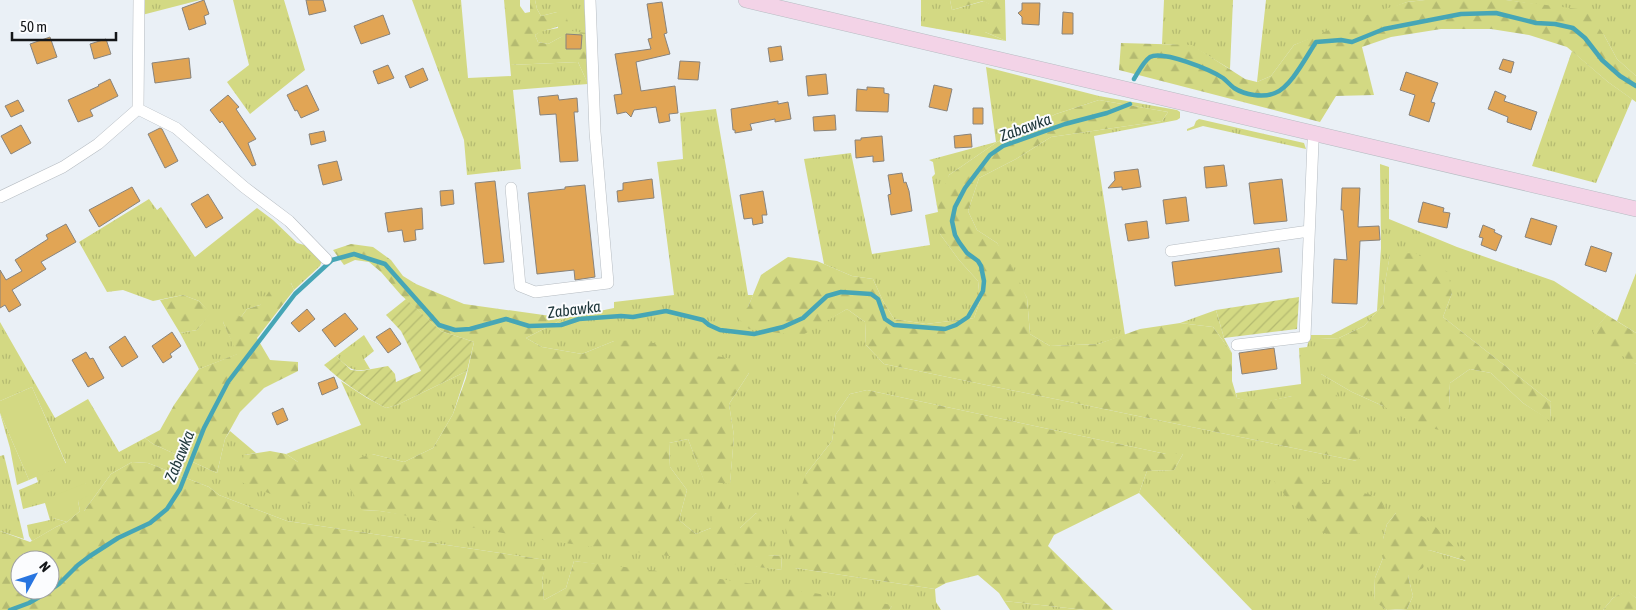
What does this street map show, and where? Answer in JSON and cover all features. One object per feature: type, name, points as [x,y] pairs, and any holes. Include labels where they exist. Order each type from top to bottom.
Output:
[{"type":"main road","points":[[746,0],[1636,208]]},
{"type":"street","points":[[0,197],[63,166],[98,144],[138,109],[139,0]]},
{"type":"street","points":[[511,188],[520,286],[535,292],[608,283],[596,132],[590,0]]},
{"type":"street","points":[[138,109],[176,128],[244,186],[290,221],[326,260]]},
{"type":"street","points":[[1237,345],[1305,336],[1313,142],[1315,134]]},
{"type":"street","points":[[1172,250],[1309,231]]},
{"type":"green space","points":[[141,0],[200,0],[142,15]]},
{"type":"green space","points":[[233,0],[284,0],[305,70],[250,114],[227,82],[249,65]]},
{"type":"green space","points":[[412,0],[461,0],[468,78],[511,76],[510,65],[578,62],[588,84],[513,90],[521,169],[467,175],[464,140]]},
{"type":"green space","points":[[504,0],[520,0],[520,6],[525,13],[530,12],[530,0],[535,0],[541,16],[557,12],[565,13],[568,22],[535,35],[538,42],[548,44],[572,31],[586,33],[588,84],[578,62],[510,65]]},
{"type":"green space","points":[[535,0],[584,0],[586,33],[561,37],[548,44],[538,42],[535,35],[541,31],[558,28],[557,12],[541,16]]},
{"type":"green space","points":[[921,0],[950,0],[952,10],[984,1],[992,5],[985,32],[1006,41],[921,26]]},
{"type":"green space","points":[[950,0],[1005,0],[1006,41],[985,32],[983,18],[991,5],[983,1],[952,10]]},
{"type":"green space","points":[[1164,0],[1233,0],[1230,69],[1192,46],[1162,44]]},
{"type":"green space","points":[[1266,0],[1425,0],[1407,2],[1294,45],[1271,76],[1257,82]]},
{"type":"green space","points":[[1425,0],[1506,0],[1586,10],[1604,35],[1617,59],[1636,76],[1636,102],[1608,82],[1567,47],[1529,35],[1491,29],[1441,29],[1391,37],[1362,47],[1374,95],[1336,96],[1320,122],[1119,70],[1121,43],[1192,45],[1245,79],[1257,82],[1271,76],[1294,45],[1357,18],[1407,2]]},
{"type":"green space","points":[[1506,0],[1636,0],[1636,76],[1617,59],[1604,35],[1533,4]]},
{"type":"green space","points":[[1572,51],[1608,82],[1632,99],[1596,183],[1532,166]]},
{"type":"green space","points":[[986,67],[1099,96],[1180,112],[1180,118],[1177,120],[1094,136],[1125,335],[1098,344],[1050,346],[1030,334],[1027,298],[997,243],[977,230],[968,211],[979,178],[1016,159],[1051,137],[1162,121],[1168,112],[1099,100],[1056,114],[997,142],[949,175],[940,234],[959,260],[978,281],[980,301],[974,318],[926,324],[894,319],[873,279],[852,276],[824,264],[804,159],[851,153],[872,254],[930,245],[925,215],[938,212],[932,177],[935,174],[933,162],[929,160],[996,142]]},
{"type":"green space","points":[[1099,100],[1168,112],[1162,121],[1051,137],[1016,159],[979,178],[968,211],[977,230],[997,243],[1011,263],[1027,298],[1030,334],[1050,346],[1098,344],[1140,329],[1180,323],[1213,327],[1232,353],[1232,381],[1237,398],[1257,403],[1292,396],[1314,382],[1336,394],[1358,430],[1364,453],[1357,461],[884,364],[866,345],[865,322],[847,309],[801,336],[749,329],[738,318],[748,307],[761,275],[788,257],[817,261],[852,276],[873,279],[894,319],[926,324],[974,318],[980,301],[978,281],[959,260],[940,234],[938,203],[949,175],[997,142],[1056,114]]},
{"type":"green space","points":[[716,109],[748,295],[753,295],[748,307],[827,320],[847,309],[865,322],[866,345],[884,364],[1357,461],[1292,396],[1257,404],[1237,398],[1236,393],[1301,384],[1299,348],[1307,347],[1310,335],[1331,335],[1377,311],[1381,248],[1380,164],[1389,167],[1389,219],[1457,247],[1554,281],[1607,315],[1594,331],[1636,364],[1636,598],[1627,591],[1613,598],[1603,610],[1395,610],[1407,609],[1413,596],[1408,576],[1429,550],[1466,561],[1396,513],[1387,524],[1383,539],[1383,558],[1375,578],[1374,600],[1387,610],[1252,610],[1139,493],[1147,471],[1174,470],[1183,454],[1166,454],[867,390],[850,394],[836,414],[832,441],[806,474],[795,568],[935,589],[936,602],[941,610],[889,610],[892,606],[574,561],[566,588],[544,600],[542,580],[546,560],[287,521],[219,495],[209,487],[148,463],[132,462],[111,474],[84,511],[80,511],[78,501],[86,483],[53,518],[67,522],[32,541],[27,525],[50,520],[45,503],[23,509],[19,490],[38,482],[36,476],[66,463],[32,387],[0,401],[0,322],[55,418],[88,399],[119,452],[145,438],[153,444],[217,473],[225,439],[230,431],[256,453],[244,455],[298,462],[286,454],[361,425],[341,381],[386,408],[397,405],[467,371],[453,414],[433,448],[404,462],[372,454],[362,510],[380,511],[782,570],[781,556],[768,555],[756,513],[740,528],[711,528],[696,534],[679,520],[687,490],[670,467],[669,443],[688,439],[704,480],[730,483],[734,436],[729,404],[749,373],[614,341],[582,354],[542,347],[526,338],[565,318],[614,308],[614,302],[674,295],[657,162],[683,159],[680,113]],"holes":[[[1390,255],[1452,293],[1443,317],[1551,402],[1550,420],[1523,403],[1491,373],[1470,369],[1450,383],[1449,406],[1383,406],[1352,392],[1321,374],[1320,339],[1339,338],[1364,326],[1383,305]]]},
{"type":"green space","points":[[1199,119],[1304,143],[1306,149],[1203,126],[1187,131]]},
{"type":"green space","points":[[149,199],[157,210],[161,207],[195,257],[257,208],[273,220],[297,243],[308,246],[322,261],[320,266],[294,290],[291,283],[260,305],[247,309],[241,317],[223,322],[238,354],[199,369],[180,333],[197,330],[210,313],[199,301],[183,295],[153,301],[123,290],[107,292],[79,242]]},
{"type":"green space","points":[[351,244],[373,247],[391,260],[403,276],[416,284],[464,304],[565,318],[526,338],[542,347],[582,354],[614,341],[639,340],[746,362],[749,373],[729,404],[734,436],[730,484],[704,481],[688,439],[669,443],[670,467],[687,490],[679,520],[696,534],[711,528],[712,505],[728,497],[726,527],[740,528],[756,513],[771,534],[768,555],[781,556],[782,570],[548,541],[380,511],[362,510],[349,487],[350,461],[372,454],[404,462],[433,448],[453,414],[466,378],[474,342],[441,331],[401,295],[381,272],[369,262],[355,260],[344,265],[333,250]]},
{"type":"green space","points":[[1415,253],[1448,272],[1452,293],[1443,317],[1551,402],[1550,421],[1523,403],[1491,373],[1470,369],[1450,383],[1449,406],[1439,430],[1413,423],[1321,374],[1317,362],[1320,339],[1339,338],[1364,326],[1383,305],[1390,254]]},
{"type":"green space","points":[[1636,273],[1636,333],[1617,321]]},
{"type":"green space","points":[[291,283],[294,290],[257,338],[270,360],[298,362],[298,371],[264,388],[240,412],[225,439],[217,473],[153,444],[145,438],[160,430],[174,405],[199,369],[237,354],[223,322],[230,311],[241,317],[247,309],[260,305],[272,287]]},
{"type":"green space","points":[[183,295],[199,301],[211,313],[197,330],[180,333],[160,300]]},
{"type":"green space","points":[[1299,297],[1297,329],[1224,338],[1216,310]]},
{"type":"green space","points":[[406,299],[441,331],[474,342],[467,371],[397,405],[386,408],[353,389],[324,365],[336,356],[351,370],[361,371],[388,366],[395,374],[396,382],[421,371],[401,331],[386,315]]},
{"type":"green space","points":[[1216,310],[1224,338],[1232,353],[1213,327],[1180,323]]},
{"type":"green space","points":[[1607,315],[1636,333],[1636,364],[1597,341],[1593,331]]},
{"type":"green space","points":[[364,335],[374,351],[364,359],[370,369],[355,370],[336,356]]},
{"type":"green space","points":[[32,387],[66,464],[29,480],[0,413],[0,401]]},
{"type":"green space","points":[[867,390],[1166,454],[1183,454],[1174,470],[1147,471],[1139,493],[1054,535],[1048,546],[1113,610],[1085,610],[1004,601],[999,593],[978,575],[946,583],[935,589],[795,568],[786,529],[806,474],[832,441],[836,414],[850,394]]},
{"type":"green space","points":[[0,413],[29,480],[17,485],[10,448]]},
{"type":"green space","points":[[270,451],[286,454],[298,462],[326,460],[331,480],[331,507],[283,499],[236,480],[244,455]]},
{"type":"green space","points":[[4,455],[24,539],[0,531],[0,456]]},
{"type":"green space","points":[[132,462],[148,463],[209,487],[219,495],[287,521],[547,560],[542,580],[544,600],[566,588],[574,561],[700,576],[893,605],[889,610],[0,610],[0,531],[30,542],[67,522],[80,511],[84,511],[111,474]]},
{"type":"green space","points":[[1288,472],[1382,498],[1385,509],[1367,531],[1345,538],[1324,533],[1290,502],[1274,481]]},
{"type":"green space","points":[[86,483],[91,494],[78,501],[80,511],[67,522],[53,518],[48,504],[51,497]]},
{"type":"green space","points":[[1412,509],[1434,525],[1467,561],[1429,550],[1423,568],[1408,576],[1413,596],[1407,609],[1387,610],[1374,601],[1375,578],[1383,558],[1383,539],[1387,524],[1396,513]]},
{"type":"green space","points":[[1627,590],[1636,598],[1636,610],[1603,610],[1613,598]]},
{"type":"green space","points":[[1004,601],[1085,610],[1010,610]]},
{"type":"building","points":[[204,0],[209,14],[204,16],[206,24],[189,30],[182,8]]},
{"type":"building","points":[[306,0],[323,0],[326,11],[309,15]]},
{"type":"building","points":[[662,2],[667,33],[664,34],[670,54],[636,62],[641,91],[675,86],[678,113],[669,114],[670,121],[659,123],[656,107],[634,110],[631,117],[626,112],[617,114],[614,95],[622,94],[615,54],[651,49],[648,39],[652,38],[647,4]]},
{"type":"building","points":[[1022,3],[1040,3],[1039,25],[1022,24],[1022,17],[1018,13],[1022,10]]},
{"type":"building","points":[[1063,12],[1073,13],[1073,34],[1062,34]]},
{"type":"building","points":[[383,15],[390,34],[361,44],[354,26]]},
{"type":"building","points":[[566,34],[582,35],[581,49],[566,49]]},
{"type":"building","points":[[50,37],[57,57],[37,64],[30,44]]},
{"type":"building","points":[[106,39],[111,54],[94,59],[90,44]]},
{"type":"building","points":[[781,46],[783,60],[770,62],[768,48]]},
{"type":"building","points":[[189,58],[191,78],[155,83],[152,63]]},
{"type":"building","points":[[1503,59],[1514,62],[1511,73],[1499,69]]},
{"type":"building","points":[[680,61],[700,62],[698,80],[678,79]]},
{"type":"building","points":[[388,65],[394,78],[378,84],[373,71]]},
{"type":"building","points":[[423,68],[428,80],[410,88],[405,76]]},
{"type":"building","points":[[1406,72],[1438,83],[1431,102],[1435,103],[1429,122],[1409,115],[1415,95],[1400,90]]},
{"type":"building","points":[[826,74],[828,94],[808,96],[806,76]]},
{"type":"building","points":[[110,79],[118,96],[90,110],[93,116],[78,122],[68,100]]},
{"type":"building","points":[[307,85],[319,110],[301,118],[287,95]]},
{"type":"building","points":[[934,85],[952,89],[947,111],[929,107]]},
{"type":"building","points":[[867,87],[884,88],[884,93],[889,94],[888,112],[856,111],[857,89],[867,90]]},
{"type":"building","points":[[1495,91],[1506,96],[1504,101],[1537,112],[1531,130],[1507,122],[1508,117],[1488,109]]},
{"type":"building","points":[[228,95],[239,107],[236,109],[256,139],[248,143],[256,165],[252,166],[222,121],[220,123],[210,110]]},
{"type":"building","points":[[558,95],[559,100],[577,98],[578,112],[574,112],[578,161],[560,162],[556,114],[540,115],[538,97]]},
{"type":"building","points":[[18,100],[24,111],[11,117],[5,106]]},
{"type":"building","points":[[778,101],[778,104],[788,102],[791,119],[775,122],[775,119],[750,124],[752,130],[735,133],[731,109]]},
{"type":"building","points":[[973,108],[983,108],[983,124],[973,124]]},
{"type":"building","points":[[835,115],[836,130],[814,131],[813,117]]},
{"type":"building","points":[[21,125],[31,143],[11,154],[1,136]]},
{"type":"building","points":[[160,128],[178,161],[165,168],[148,134]]},
{"type":"building","points":[[324,131],[326,141],[311,145],[309,134]]},
{"type":"building","points":[[971,134],[972,147],[955,148],[954,136]]},
{"type":"building","points":[[882,136],[884,161],[873,162],[873,156],[856,158],[855,140]]},
{"type":"building","points":[[337,161],[342,180],[323,185],[318,165]]},
{"type":"building","points":[[1224,165],[1227,186],[1206,188],[1204,167]]},
{"type":"building","points":[[1138,169],[1141,187],[1122,190],[1122,187],[1108,188],[1115,180],[1114,172]]},
{"type":"building","points":[[902,173],[904,183],[906,182],[909,191],[912,211],[891,215],[888,195],[891,194],[888,175]]},
{"type":"building","points":[[652,179],[654,198],[618,202],[617,191],[623,190],[623,183]]},
{"type":"building","points":[[1282,179],[1287,221],[1254,224],[1249,183]]},
{"type":"building","points":[[495,181],[504,262],[484,264],[475,183]]},
{"type":"building","points":[[585,185],[595,277],[575,280],[574,270],[537,274],[528,193]]},
{"type":"building","points":[[132,187],[140,201],[99,227],[89,210]]},
{"type":"building","points":[[1342,188],[1360,188],[1358,227],[1379,226],[1380,240],[1360,241],[1357,304],[1332,303],[1334,259],[1347,260],[1343,210],[1341,210]]},
{"type":"building","points":[[453,190],[454,204],[441,206],[440,191]]},
{"type":"building","points":[[763,191],[767,215],[762,215],[763,223],[753,225],[752,218],[744,219],[740,195]]},
{"type":"building","points":[[208,194],[223,218],[206,228],[191,204]]},
{"type":"building","points":[[1186,197],[1189,221],[1166,224],[1163,200]]},
{"type":"building","points":[[1423,202],[1444,208],[1443,212],[1450,213],[1447,228],[1418,222]]},
{"type":"building","points":[[422,208],[423,229],[415,230],[416,240],[404,242],[402,230],[388,232],[385,213]]},
{"type":"building","points":[[1531,218],[1557,226],[1551,245],[1525,237]]},
{"type":"building","points":[[1147,221],[1149,238],[1128,241],[1125,224]]},
{"type":"building","points":[[66,224],[76,242],[41,262],[46,269],[12,290],[21,305],[9,312],[5,305],[0,308],[0,270],[6,280],[22,271],[15,260],[48,239],[46,235]]},
{"type":"building","points":[[1483,225],[1495,230],[1494,232],[1502,236],[1496,251],[1481,245],[1483,238],[1479,237]]},
{"type":"building","points":[[1591,246],[1612,253],[1606,272],[1585,265]]},
{"type":"building","points":[[1279,248],[1282,272],[1175,286],[1172,262]]},
{"type":"building","points":[[307,309],[315,319],[299,332],[291,323]]},
{"type":"building","points":[[345,313],[358,329],[335,347],[322,330]]},
{"type":"building","points":[[390,328],[401,344],[388,353],[376,337]]},
{"type":"building","points":[[172,332],[181,346],[170,354],[172,357],[163,363],[152,346]]},
{"type":"building","points":[[125,336],[138,357],[122,367],[109,347]]},
{"type":"building","points":[[1274,348],[1277,369],[1242,374],[1239,353]]},
{"type":"building","points":[[86,352],[90,359],[93,358],[104,378],[88,387],[72,360]]},
{"type":"building","points":[[334,377],[338,388],[322,395],[318,383]]},
{"type":"building","points":[[283,408],[288,420],[277,425],[272,413]]},
{"type":"waterway","name":"Zabawka","points":[[1134,79],[1143,64],[1150,57],[1165,56],[1176,58],[1208,70],[1243,92],[1254,95],[1270,95],[1287,85],[1316,42],[1341,40],[1352,42],[1384,29],[1461,14],[1496,13],[1536,23],[1555,24],[1573,28],[1585,38],[1602,60],[1620,76],[1636,86]]},
{"type":"waterway","name":"Zabawka","points":[[10,610],[29,603],[46,593],[90,556],[118,538],[150,523],[167,509],[180,489],[204,428],[228,382],[295,294],[332,260],[354,254],[385,264],[439,325],[455,330],[470,329],[506,319],[529,326],[561,325],[579,319],[633,317],[666,311],[703,320],[720,330],[754,334],[783,327],[803,318],[827,296],[841,292],[871,294],[878,299],[885,319],[894,325],[945,329],[956,325],[968,317],[983,291],[984,281],[981,266],[978,261],[967,253],[959,242],[955,235],[952,221],[955,207],[965,188],[990,155],[1003,146],[1130,104]]}]
